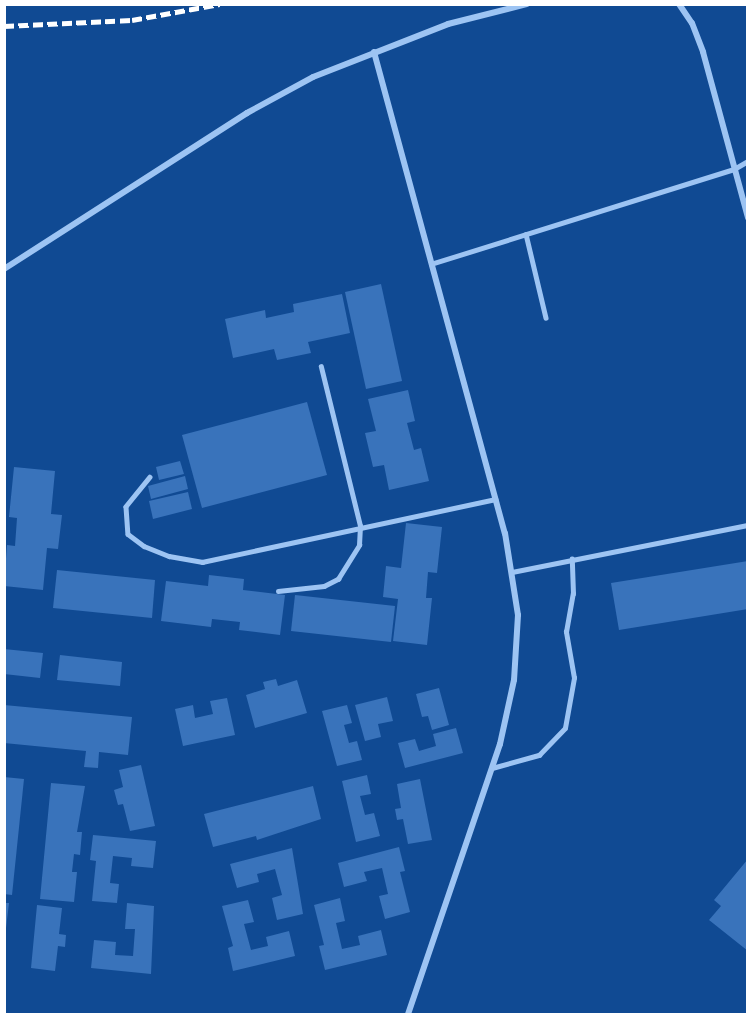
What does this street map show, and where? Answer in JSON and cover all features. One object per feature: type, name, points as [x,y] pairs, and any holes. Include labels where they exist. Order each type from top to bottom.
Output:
[{"type":"street","points":[[4,269],[247,113],[314,77],[448,24],[526,4]]},
{"type":"street","points":[[679,4],[692,22],[703,52],[747,218]]},
{"type":"street","points":[[374,52],[495,499],[512,572],[518,651],[511,705],[492,768],[408,1014]]},
{"type":"lane","points":[[430,264],[734,169],[747,161]]},
{"type":"lane","points":[[526,234],[546,318]]},
{"type":"lane","points":[[278,591],[324,586],[338,579],[354,557],[360,526],[321,366]]},
{"type":"lane","points":[[150,477],[132,495],[126,507],[128,534],[144,546],[187,561],[220,560],[360,526],[495,499]]},
{"type":"lane","points":[[512,572],[747,525]]},
{"type":"lane","points":[[492,768],[539,755],[565,728],[574,678],[566,632],[573,594],[572,559]]},
{"type":"building","points":[[381,284],[402,381],[366,389],[345,292]]},
{"type":"building","points":[[342,294],[350,333],[308,342],[311,353],[277,360],[274,349],[233,358],[225,319],[265,310],[266,318],[294,312],[293,304]]},
{"type":"building","points":[[408,390],[415,421],[407,423],[414,450],[421,448],[429,481],[389,490],[384,465],[373,467],[365,433],[376,431],[368,399]]},
{"type":"building","points":[[307,402],[327,475],[202,508],[182,435]]},
{"type":"building","points":[[180,461],[184,474],[159,480],[156,467]]},
{"type":"building","points":[[14,467],[55,471],[51,514],[62,515],[58,549],[47,548],[43,590],[4,586],[7,545],[15,546],[17,518],[9,517]]},
{"type":"building","points":[[185,476],[188,489],[151,499],[148,486]]},
{"type":"building","points":[[188,492],[192,509],[153,519],[149,501]]},
{"type":"building","points":[[406,523],[442,527],[437,573],[428,572],[426,598],[432,598],[427,645],[393,641],[398,599],[383,597],[386,566],[401,568]]},
{"type":"building","points":[[748,561],[748,609],[619,630],[611,583]]},
{"type":"building","points":[[57,570],[155,580],[152,618],[53,608]]},
{"type":"building","points":[[209,575],[244,579],[243,590],[285,595],[280,635],[239,630],[240,622],[212,619],[211,627],[161,621],[166,581],[208,586]]},
{"type":"building","points":[[295,595],[395,606],[391,642],[291,631]]},
{"type":"building","points":[[4,649],[43,653],[40,678],[4,674]]},
{"type":"building","points":[[60,655],[122,662],[120,686],[57,680]]},
{"type":"building","points":[[276,679],[278,686],[297,680],[307,713],[255,728],[246,695],[265,689],[263,682]]},
{"type":"building","points":[[439,688],[449,725],[432,730],[428,716],[422,717],[416,694]]},
{"type":"building","points":[[387,697],[393,721],[378,724],[381,737],[365,741],[355,705]]},
{"type":"building","points":[[227,698],[235,735],[183,746],[175,709],[193,705],[195,718],[213,714],[210,701]]},
{"type":"building","points":[[4,705],[132,717],[128,755],[99,752],[98,768],[84,767],[86,751],[4,743]]},
{"type":"building","points":[[347,705],[352,723],[344,725],[349,743],[357,741],[362,760],[337,766],[322,711]]},
{"type":"building","points":[[456,728],[463,753],[405,768],[398,743],[415,739],[419,751],[436,746],[433,734]]},
{"type":"building","points":[[141,765],[155,826],[130,831],[123,804],[118,805],[114,790],[123,787],[119,770]]},
{"type":"building","points":[[367,775],[371,794],[360,796],[365,815],[374,813],[380,836],[356,842],[342,781]]},
{"type":"building","points":[[4,777],[24,779],[12,895],[4,894]]},
{"type":"building","points":[[420,779],[432,840],[408,844],[403,819],[397,820],[395,809],[401,808],[397,784]]},
{"type":"building","points":[[51,783],[85,786],[77,832],[82,832],[80,855],[74,854],[72,872],[77,872],[74,902],[40,899]]},
{"type":"building","points":[[313,786],[321,819],[257,840],[256,836],[213,847],[204,814]]},
{"type":"building","points":[[93,835],[156,841],[153,868],[131,866],[132,858],[113,856],[110,883],[119,884],[117,903],[92,901],[96,861],[90,860]]},
{"type":"building","points":[[399,847],[405,871],[400,872],[410,912],[385,919],[379,896],[388,894],[382,868],[364,872],[367,881],[344,887],[338,863]]},
{"type":"building","points":[[292,848],[303,914],[277,920],[272,898],[282,895],[275,869],[257,874],[259,882],[237,888],[230,864]]},
{"type":"building","points":[[748,859],[748,951],[709,920],[721,906],[714,900]]},
{"type":"building","points":[[340,898],[345,921],[336,923],[342,949],[360,945],[358,936],[381,930],[387,955],[325,970],[319,946],[324,945],[314,905]]},
{"type":"building","points":[[248,900],[254,922],[244,924],[251,950],[268,946],[266,937],[289,931],[295,956],[233,971],[228,948],[233,946],[222,906]]},
{"type":"building","points":[[4,903],[9,903],[6,928],[4,928]]},
{"type":"building","points":[[127,903],[154,906],[151,974],[91,968],[94,940],[116,942],[115,955],[133,956],[135,929],[125,929]]},
{"type":"building","points":[[37,905],[62,908],[59,934],[66,935],[65,947],[58,946],[55,971],[31,968]]},
{"type":"railway","points":[[4,26],[132,20],[220,4]]}]
